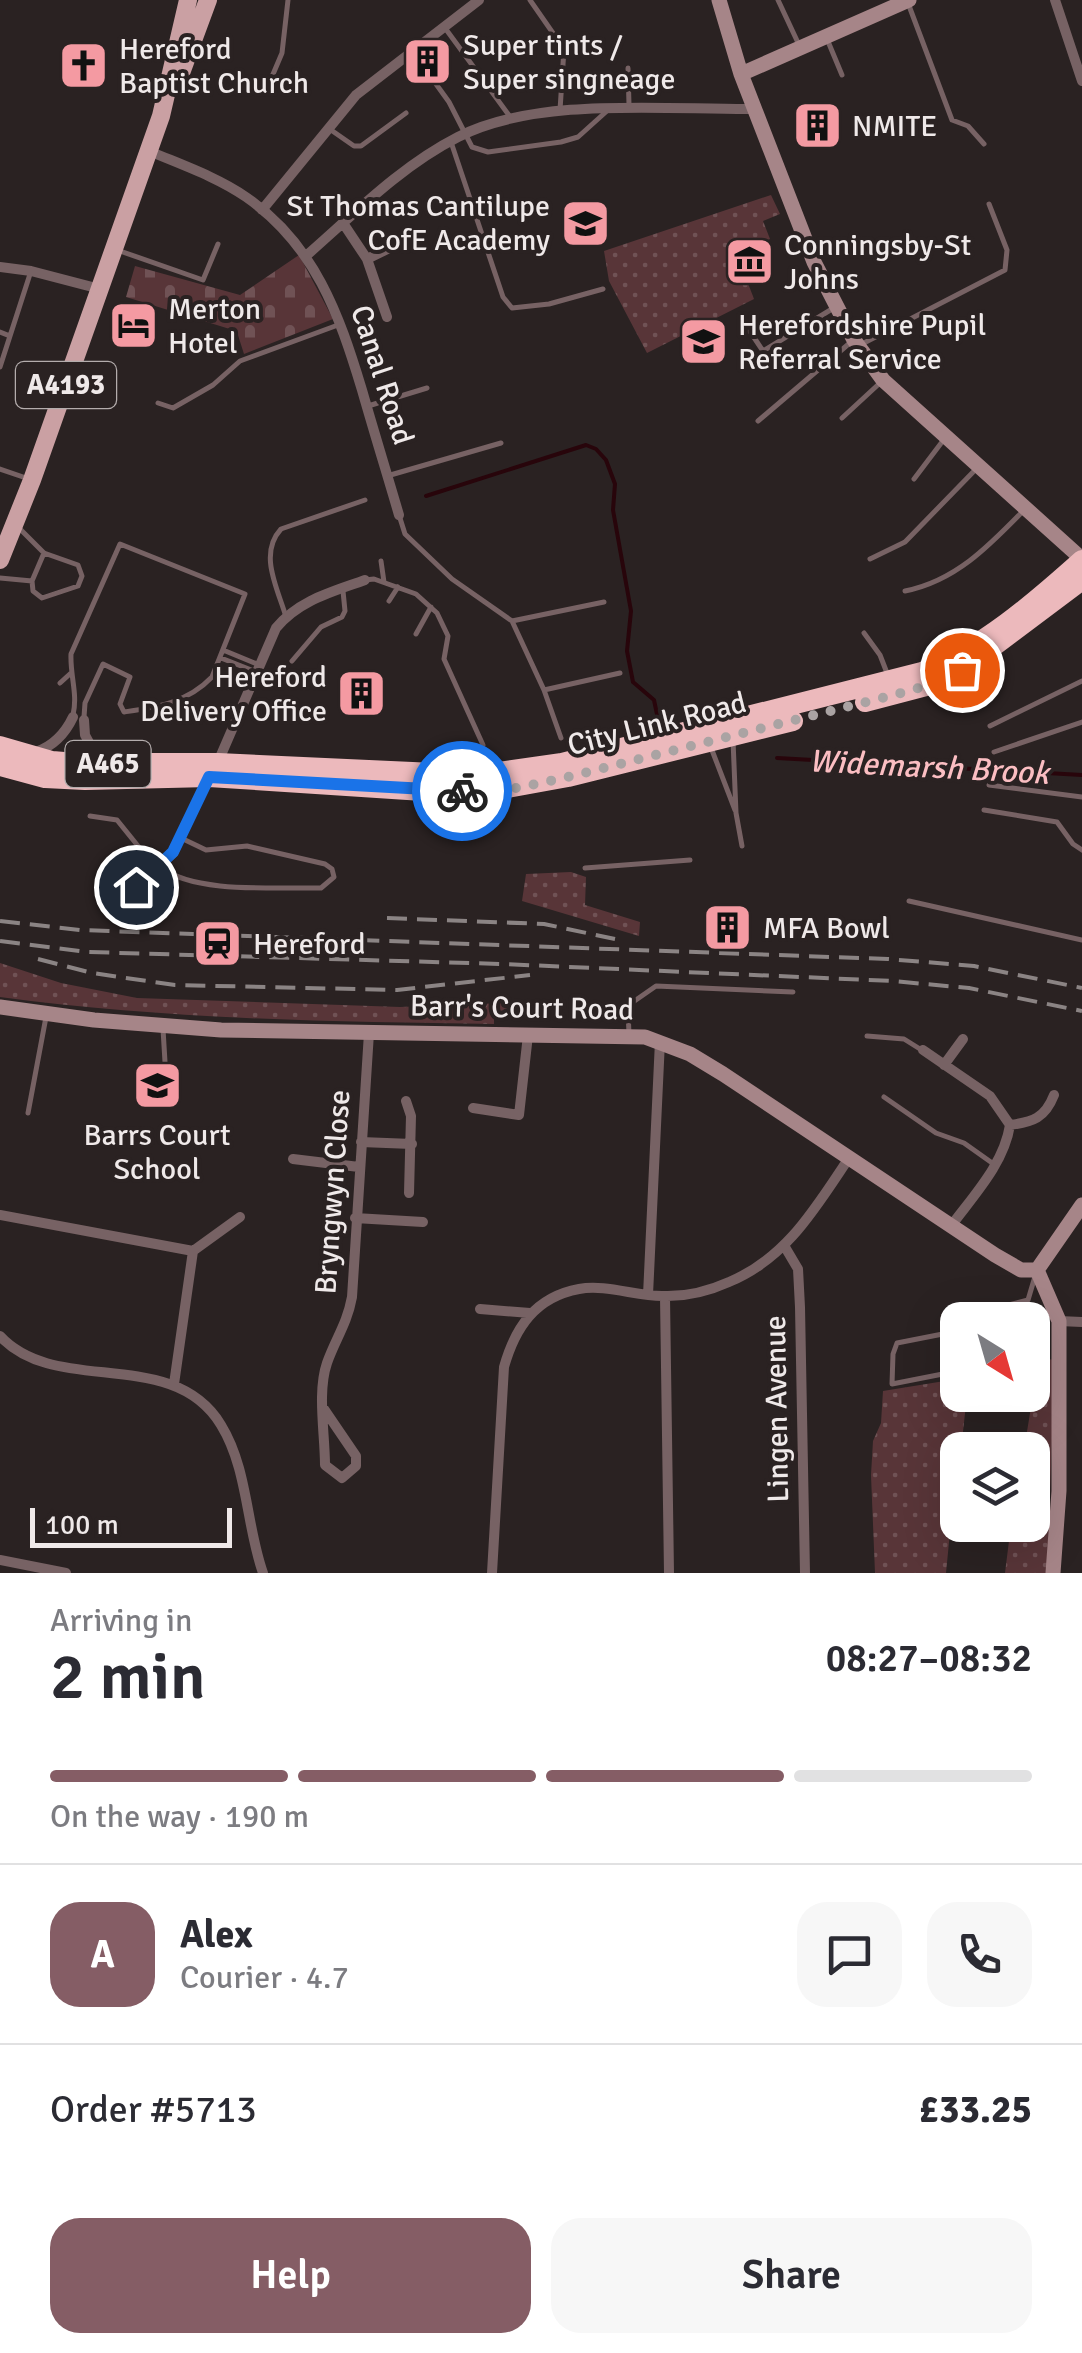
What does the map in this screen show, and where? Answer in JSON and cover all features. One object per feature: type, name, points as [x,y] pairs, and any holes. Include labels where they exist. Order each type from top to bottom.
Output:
[{"type":"highway","name":"City Link Road","points":[[731,729],[890,682],[954,658],[1049,590],[1082,560]]},
{"type":"highway","name":"City Link Road","points":[[213,770],[478,774],[562,763],[890,696],[944,679],[989,652],[1082,580]]},
{"type":"highway","name":"A465","points":[[0,746],[52,761],[213,770]]},
{"type":"highway","name":"A465","points":[[0,766],[45,778],[213,770]]},
{"type":"main road","name":"A4193","points":[[0,560],[161,116],[188,0]]},
{"type":"main road","name":"A4193","points":[[161,116],[188,61],[208,0]]},
{"type":"street","points":[[262,210],[356,94],[478,0]]},
{"type":"street","points":[[719,0],[754,109],[835,308],[856,343],[883,380],[1028,507],[1082,560]]},
{"type":"street","points":[[1055,0],[1082,80]]},
{"type":"street","points":[[742,74],[901,2]]},
{"type":"street","points":[[306,255],[392,180],[463,134],[511,118],[560,110],[754,109]]},
{"type":"street","name":"Canal Road","points":[[149,151],[224,183],[262,210],[306,255],[342,324],[399,515]]},
{"type":"street","points":[[343,223],[367,259],[387,317]]},
{"type":"street","points":[[367,259],[414,236]]},
{"type":"street","points":[[0,267],[31,271],[100,290]]},
{"type":"street","points":[[136,887],[159,868],[181,838],[276,628],[318,596],[365,580]]},
{"type":"street","points":[[30,754],[48,748],[78,719],[101,764]]},
{"type":"street","name":"Barr's Court Road","points":[[0,1007],[162,1026],[629,1034],[660,1042],[723,1074],[1020,1270],[1037,1270]]},
{"type":"street","name":"Bryngwyn Close","points":[[324,1409],[356,1456],[351,1474],[342,1478],[325,1465],[324,1409],[326,1365],[350,1310],[369,1032]]},
{"type":"street","points":[[472,1108],[519,1115],[528,1035]]},
{"type":"street","points":[[944,1065],[963,1039]]},
{"type":"street","points":[[648,1295],[660,1042]]},
{"type":"street","points":[[923,1050],[990,1096],[1010,1126],[1008,1140],[995,1165],[951,1226]]},
{"type":"street","points":[[1010,1126],[1034,1122],[1048,1110],[1054,1096]]},
{"type":"street","points":[[406,1101],[412,1144],[409,1193]]},
{"type":"street","points":[[361,1142],[412,1144]]},
{"type":"street","points":[[492,1573],[504,1367],[513,1336],[530,1313],[580,1289],[665,1296],[700,1292],[730,1282],[785,1247],[849,1158]]},
{"type":"street","points":[[293,1159],[358,1167]]},
{"type":"street","points":[[1053,1573],[1059,1491],[1060,1321],[1037,1270],[1082,1205]]},
{"type":"street","points":[[0,1215],[193,1250],[240,1217]]},
{"type":"street","points":[[355,1218],[424,1222]]},
{"type":"street","name":"Lingen Avenue","points":[[785,1247],[798,1269],[805,1573]]},
{"type":"street","points":[[174,1384],[193,1250]]},
{"type":"street","points":[[665,1296],[669,1573]]},
{"type":"street","points":[[480,1308],[530,1313]]},
{"type":"street","points":[[1060,1321],[1082,1322]]},
{"type":"street","points":[[0,1336],[23,1354],[44,1362],[174,1384],[198,1398],[220,1422],[235,1452],[254,1548],[263,1573]]},
{"type":"street","points":[[0,1560],[66,1573]]},
{"type":"lane","points":[[268,86],[282,53],[288,0]]},
{"type":"lane","points":[[530,0],[564,49],[560,110]]},
{"type":"lane","points":[[778,0],[800,48]]},
{"type":"lane","points":[[901,2],[952,120],[968,126],[984,144]]},
{"type":"lane","points":[[444,25],[511,118]]},
{"type":"lane","points":[[826,36],[842,75]]},
{"type":"lane","points":[[628,68],[629,110]]},
{"type":"lane","points":[[436,84],[472,147],[488,152],[578,137],[608,110]]},
{"type":"lane","points":[[328,129],[354,146],[362,146],[406,113]]},
{"type":"lane","points":[[451,141],[503,298],[512,308],[549,304],[603,289]]},
{"type":"lane","points":[[758,421],[856,343],[1005,270],[1007,250],[989,204]]},
{"type":"lane","points":[[114,249],[203,280],[218,244]]},
{"type":"lane","points":[[0,367],[31,271]]},
{"type":"lane","points":[[749,330],[763,351],[835,308]]},
{"type":"lane","points":[[158,403],[172,408],[213,384],[240,361],[342,324]]},
{"type":"lane","points":[[0,332],[10,336]]},
{"type":"lane","points":[[842,418],[883,380]]},
{"type":"lane","points":[[366,406],[427,388]]},
{"type":"lane","points":[[914,479],[947,436]]},
{"type":"lane","points":[[387,476],[501,443]]},
{"type":"lane","points":[[870,559],[906,542],[980,464]]},
{"type":"lane","points":[[0,469],[32,480]]},
{"type":"lane","points":[[286,617],[268,556],[273,538],[280,529],[366,500]]},
{"type":"lane","points":[[905,591],[934,584],[969,562],[1028,507]]},
{"type":"lane","points":[[399,515],[405,534],[440,568],[512,621],[561,738]]},
{"type":"lane","points":[[15,524],[44,553],[78,564],[82,576],[78,586],[42,598],[33,591],[32,581],[44,553]]},
{"type":"lane","points":[[120,544],[244,594],[208,681],[175,704],[124,712],[120,704],[130,677],[103,664],[78,719],[70,673],[71,654],[120,544]]},
{"type":"lane","points":[[381,562],[384,582]]},
{"type":"lane","points":[[0,578],[32,581]]},
{"type":"lane","points":[[365,580],[398,586],[431,607],[448,636],[444,659],[482,745]]},
{"type":"lane","points":[[389,601],[398,586]]},
{"type":"lane","points":[[292,661],[321,626],[342,617],[343,588]]},
{"type":"lane","points":[[512,621],[604,602]]},
{"type":"lane","points":[[416,634],[431,607]]},
{"type":"lane","points":[[864,633],[880,655],[890,682]]},
{"type":"lane","points":[[222,654],[258,668]]},
{"type":"lane","points":[[544,690],[620,672]]},
{"type":"lane","points":[[60,684],[70,673]]},
{"type":"lane","points":[[990,726],[1082,681]]},
{"type":"lane","points":[[994,752],[1082,722]]},
{"type":"lane","points":[[731,729],[742,846]]},
{"type":"lane","points":[[707,735],[736,812]]},
{"type":"lane","points":[[989,785],[1082,797]]},
{"type":"lane","points":[[984,810],[1056,822],[1082,850]]},
{"type":"lane","points":[[90,816],[118,820],[159,868],[204,884],[321,888],[334,877],[325,864],[247,846],[206,850],[181,838]]},
{"type":"lane","points":[[585,868],[690,860]]},
{"type":"lane","points":[[909,901],[1082,940]]},
{"type":"lane","points":[[629,1034],[628,1010],[656,986],[792,992]]},
{"type":"lane","points":[[28,1113],[46,1014]]},
{"type":"lane","points":[[153,1099],[165,1062],[162,1026]]},
{"type":"lane","points":[[866,1036],[904,1039],[923,1050]]},
{"type":"lane","points":[[884,1097],[936,1133],[964,1143],[995,1165]]},
{"type":"lane","points":[[1020,1302],[1028,1300],[1037,1270]]},
{"type":"lane","points":[[940,1335],[897,1343],[892,1354],[892,1384],[940,1375]]},
{"type":"green space","points":[[771,195],[780,214],[763,221],[770,239],[736,252],[754,299],[647,353],[609,281],[604,251]]},
{"type":"green space","points":[[299,255],[333,319],[244,354],[233,330],[126,297],[135,266],[240,295]]},
{"type":"green space","points":[[571,872],[586,877],[585,905],[640,922],[639,936],[522,901],[526,874]]},
{"type":"green space","points":[[0,963],[61,983],[137,998],[400,1007],[529,1002],[529,1012],[494,1013],[494,1024],[308,1020],[123,1010],[0,997]]},
{"type":"green space","points":[[1050,1359],[1055,1360],[1050,1493],[1050,1432],[1027,1432],[1030,1412],[1050,1412]]},
{"type":"green space","points":[[940,1382],[940,1412],[965,1412],[963,1432],[940,1432],[940,1542],[949,1542],[946,1573],[875,1573],[871,1475],[883,1391]]},
{"type":"green space","points":[[1009,1542],[1048,1542],[1047,1573],[1005,1573]]},
{"type":"waterway","name":"Widemarsh Brook","points":[[426,496],[586,445],[596,449],[606,460],[615,484],[613,510],[631,611],[627,651],[633,682],[654,700],[658,719]]},
{"type":"waterway","name":"Widemarsh Brook","points":[[777,758],[1082,775]]},
{"type":"railway","points":[[387,918],[544,924],[615,939]]},
{"type":"railway","points":[[0,921],[80,930],[888,959],[974,966],[1082,988]]},
{"type":"railway","points":[[0,941],[88,952],[892,981],[969,988],[1082,1011]]},
{"type":"railway","points":[[38,959],[92,973],[175,985],[397,990],[530,975]]},
{"type":"way so far","points":[[462,791],[517,788],[568,777],[890,696],[962,670]]},
{"type":"place","name":"Super tints / Super singneage","points":[[428,62]]},
{"type":"place","name":"Hereford Baptist Church","points":[[84,66]]},
{"type":"place","name":"NMITE","points":[[817,126]]},
{"type":"place","name":"St Thomas Cantilupe CofE Academy","points":[[585,223]]},
{"type":"place","name":"Conningsby-St Johns","points":[[749,262]]},
{"type":"place","name":"Merton Hotel","points":[[133,326]]},
{"type":"place","name":"Herefordshire Pupil Referral Service","points":[[703,342]]},
{"type":"place","name":"Hereford Delivery Office","points":[[362,694]]},
{"type":"place","name":"MFA Bowl","points":[[728,928]]},
{"type":"place","name":"Hereford","points":[[218,944]]},
{"type":"place","name":"Barrs Court School","points":[[157,1086]]},
{"type":"route","points":[[136,887],[173,852],[209,777],[462,791]]}]
